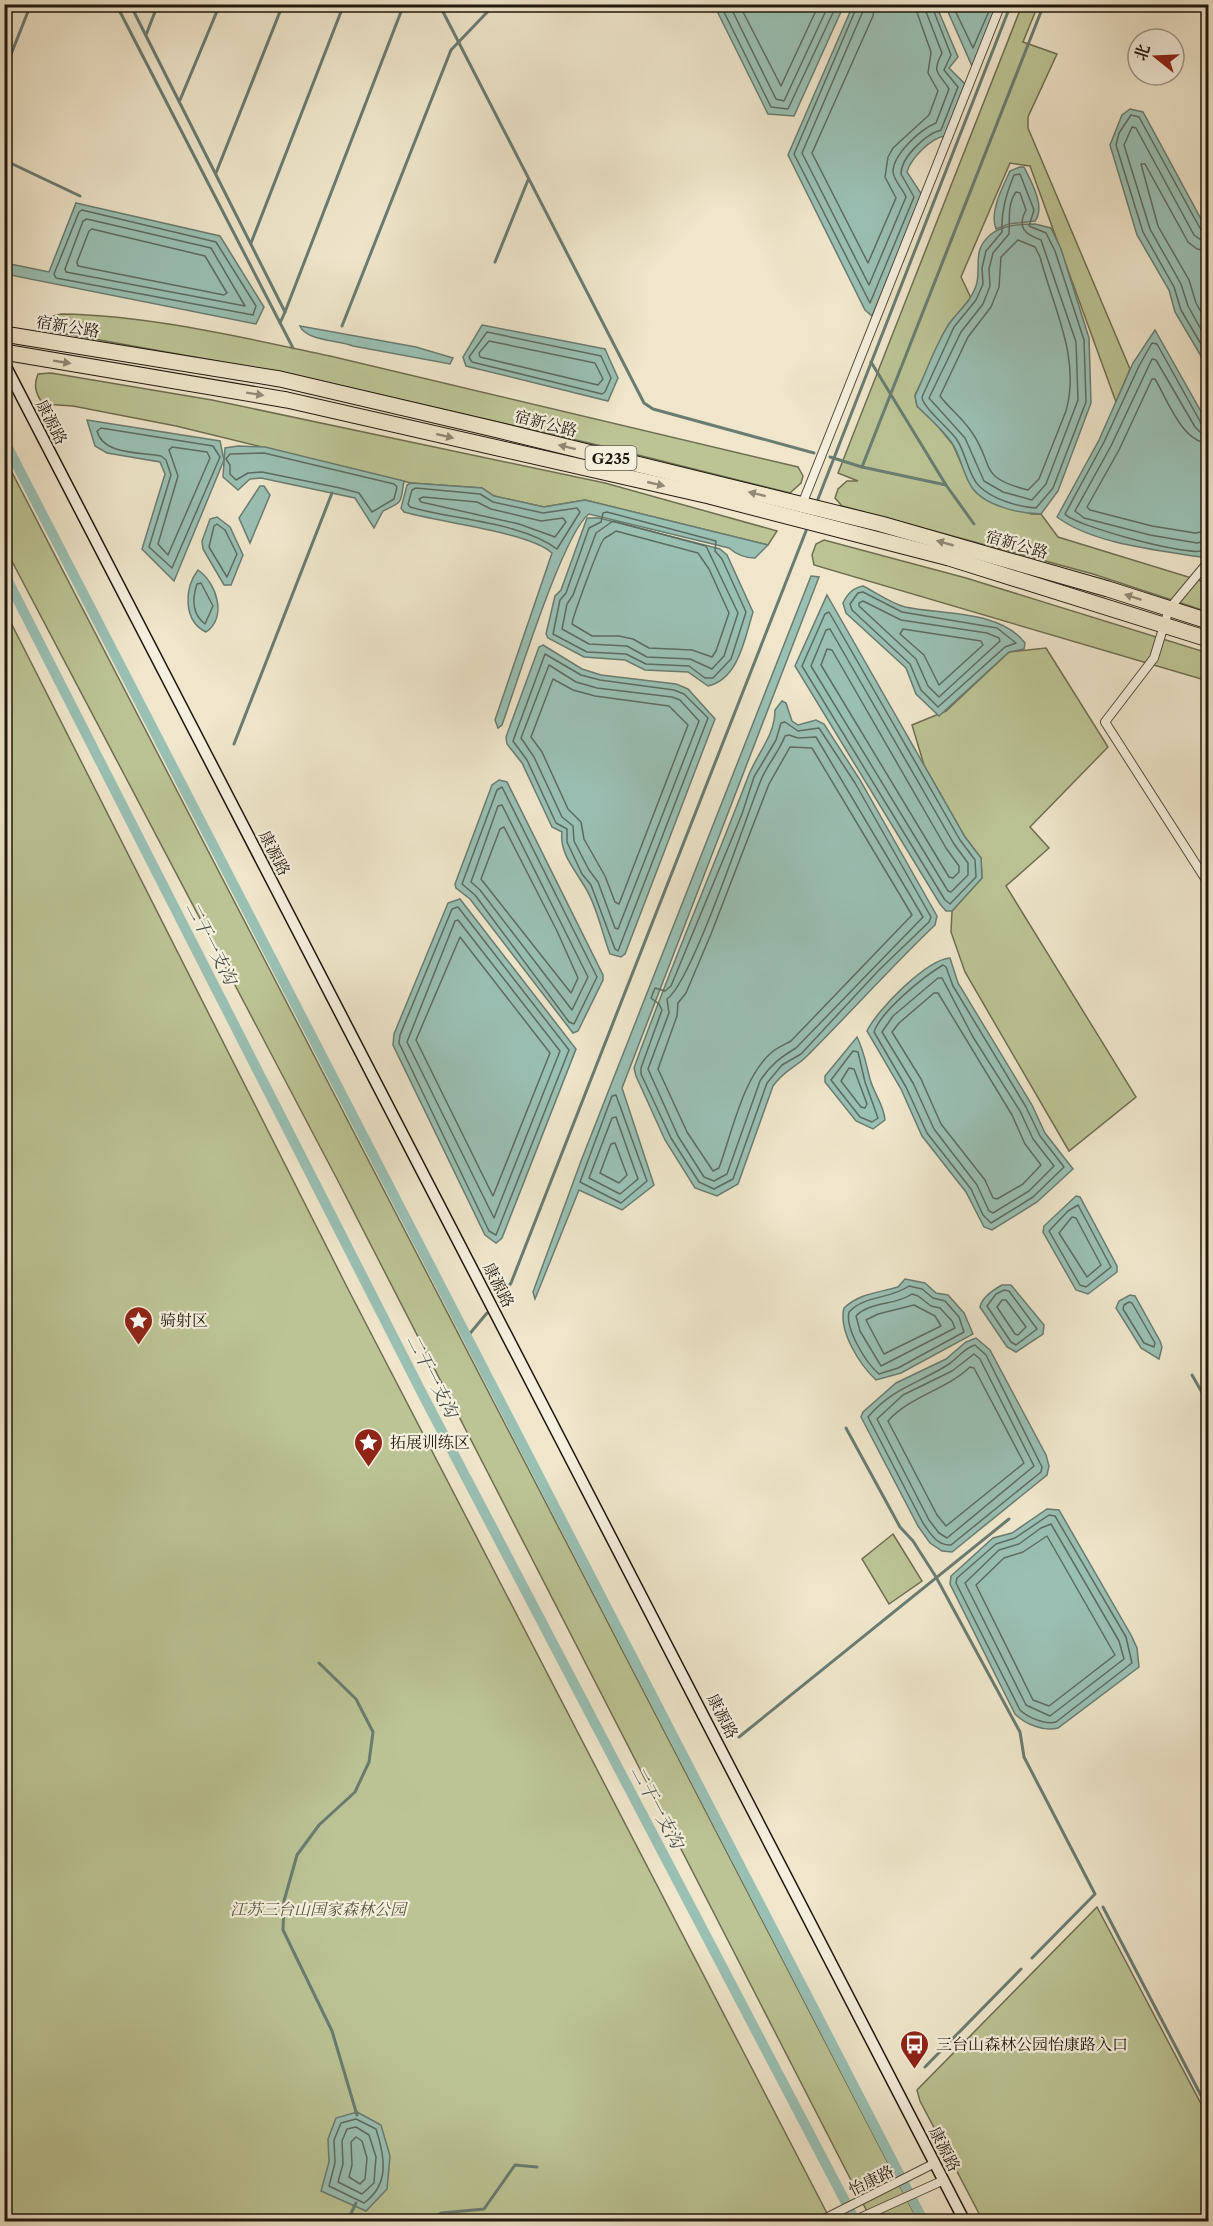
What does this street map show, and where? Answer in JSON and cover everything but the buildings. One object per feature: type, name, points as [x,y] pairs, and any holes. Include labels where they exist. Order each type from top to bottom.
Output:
[{"type":"highway","name":"宿新公路","points":[[4,334],[280,379],[799,512],[1209,639]]},
{"type":"highway","name":"宿新公路","points":[[4,352],[287,400],[698,493],[926,537],[1209,621]]},
{"type":"street","points":[[799,512],[1001,4]]},
{"type":"street","name":"康源路","points":[[4,363],[965,2222]]},
{"type":"street","points":[[1209,562],[1169,609],[1154,658],[1106,722],[1209,883]]},
{"type":"street","name":"怡康路","points":[[818,2222],[914,2176],[935,2163]]},
{"type":"street","name":"怡康路","points":[[851,2222],[944,2180]]},
{"type":"green space","points":[[1022,5],[1038,5],[1023,42],[1057,54],[1028,117],[1028,128],[1130,369],[1116,402],[1030,166],[1010,163],[961,277],[971,298],[949,324],[915,395],[917,406],[937,425],[953,445],[969,481],[1031,514],[1041,514],[1058,537],[1208,583],[1208,612],[1093,574],[842,506],[835,498],[838,489],[847,481],[858,481],[838,473]]},
{"type":"green space","points":[[61,314],[128,318],[162,323],[330,356],[798,467],[803,476],[801,483],[790,493],[606,447],[290,374],[49,331],[49,317]]},
{"type":"green space","points":[[51,373],[212,400],[605,483],[777,531],[768,545],[585,500],[544,507],[494,496],[482,488],[411,483],[176,426],[73,406],[43,404],[36,390],[36,378],[38,374]]},
{"type":"green space","points":[[4,457],[918,2221],[872,2221],[337,1179],[5,548]]},
{"type":"green space","points":[[824,540],[966,578],[1208,653],[1208,681],[814,565],[812,555],[816,544]]},
{"type":"green space","name":"江苏三台山国家森林公园","points":[[4,609],[348,1289],[831,2221],[5,2221]]},
{"type":"green space","points":[[1046,648],[1108,747],[1030,827],[1049,848],[1006,886],[1136,1097],[1069,1151],[965,972],[951,932],[952,911],[982,878],[981,858],[965,837],[924,765],[912,725],[946,711],[1009,652]]},
{"type":"green space","points":[[893,1534],[922,1581],[889,1604],[862,1559]]},
{"type":"green space","points":[[1097,1907],[1208,2117],[1208,2213],[1202,2222],[983,2221],[920,2101],[917,2090]]},
{"type":"water","points":[[714,5],[844,5],[794,116],[768,114]]},
{"type":"water","points":[[853,5],[936,5],[958,57],[949,68],[965,84],[945,136],[934,140],[922,150],[909,167],[907,172],[922,195],[872,316],[865,310],[788,155]]},
{"type":"water","points":[[945,5],[998,5],[972,66]]},
{"type":"water","points":[[1130,109],[1143,112],[1208,232],[1208,368],[1175,312],[1169,290],[1137,235],[1110,145],[1122,115]]},
{"type":"water","points":[[1024,167],[1036,194],[1038,215],[1035,221],[1009,224],[996,229],[994,215],[1001,192],[1010,171]]},
{"type":"water","points":[[76,203],[220,236],[264,307],[256,324],[5,274],[5,263],[49,272]]},
{"type":"water","points":[[1035,224],[1051,228],[1061,249],[1089,338],[1091,403],[1058,491],[1041,514],[1004,508],[979,495],[970,484],[952,443],[917,406],[915,396],[944,332],[976,286],[979,254],[984,241],[990,235],[1006,227]]},
{"type":"water","points":[[482,325],[605,349],[618,378],[608,401],[466,366],[463,357]]},
{"type":"water","points":[[300,326],[416,347],[453,358],[450,364],[353,346],[309,335]]},
{"type":"water","points":[[1155,330],[1208,424],[1208,552],[1201,557],[1107,540],[1088,534],[1057,517],[1099,440],[1133,363]]},
{"type":"water","points":[[87,420],[220,441],[224,460],[174,581],[142,549],[165,474],[160,462],[107,453],[95,446]]},
{"type":"water","points":[[265,447],[404,481],[401,498],[398,503],[383,511],[374,528],[355,498],[261,478],[250,479],[238,490],[223,477],[225,448]]},
{"type":"water","points":[[411,483],[482,488],[494,496],[544,507],[585,500],[768,545],[755,558],[747,557],[729,548],[589,514],[578,527],[566,550],[502,725],[498,728],[495,720],[552,553],[541,546],[504,533],[404,512],[401,508],[407,485]]},
{"type":"water","points":[[260,486],[264,486],[270,495],[250,543],[239,518]]},
{"type":"water","points":[[217,517],[230,527],[243,555],[231,585],[224,585],[203,549],[202,541],[210,519]]},
{"type":"water","points":[[587,518],[599,518],[720,549],[727,555],[753,612],[739,656],[734,666],[719,682],[708,686],[688,672],[645,670],[625,660],[584,657],[548,638],[546,634],[555,596],[561,590]]},
{"type":"water","points":[[198,570],[210,583],[217,600],[217,618],[206,632],[193,620],[188,604],[190,586]]},
{"type":"water","points":[[811,576],[819,577],[622,1088],[654,1185],[622,1210],[579,1190],[535,1299],[533,1292],[581,1161]]},
{"type":"water","points":[[863,586],[905,607],[986,619],[1014,632],[1025,643],[1024,649],[1009,652],[939,716],[916,694],[906,668],[846,613],[843,603],[845,599],[854,590]]},
{"type":"water","points":[[827,595],[965,837],[981,858],[982,878],[952,911],[946,911],[940,904],[795,666]]},
{"type":"water","points":[[543,645],[582,669],[601,675],[676,684],[688,689],[715,719],[625,954],[621,957],[610,954],[593,903],[565,854],[562,832],[552,827],[522,763],[507,744],[506,737],[539,647]]},
{"type":"water","points":[[782,701],[786,703],[792,721],[798,725],[816,720],[824,724],[860,780],[937,916],[935,925],[807,1056],[777,1080],[738,1184],[717,1196],[695,1188],[665,1140],[634,1068],[748,777],[769,736],[775,710]]},
{"type":"water","points":[[499,780],[507,782],[603,975],[603,980],[578,1031],[573,1033],[470,899],[456,888],[455,884],[492,785]]},
{"type":"water","points":[[460,899],[576,1049],[502,1238],[496,1243],[485,1235],[393,1045],[394,1034],[448,903]]},
{"type":"water","points":[[950,958],[958,983],[1032,1105],[1045,1133],[1073,1169],[1037,1202],[992,1230],[984,1227],[966,1192],[922,1136],[901,1089],[867,1031],[881,1011],[903,987],[928,967]]},
{"type":"water","points":[[857,1037],[885,1120],[873,1129],[856,1121],[825,1082],[825,1076]]},
{"type":"water","points":[[1076,1196],[1080,1197],[1117,1266],[1117,1272],[1088,1294],[1076,1290],[1043,1232],[1044,1226]]},
{"type":"water","points":[[905,1279],[925,1283],[936,1293],[948,1295],[964,1313],[973,1334],[901,1373],[876,1380],[863,1366],[847,1337],[844,1327],[844,1308],[863,1296],[898,1287]]},
{"type":"water","points":[[1002,1285],[1011,1285],[1044,1325],[1043,1334],[1016,1352],[1007,1347],[980,1307],[985,1297]]},
{"type":"water","points":[[1130,1295],[1135,1296],[1160,1341],[1162,1347],[1159,1359],[1141,1348],[1116,1308],[1119,1301]]},
{"type":"water","points":[[976,1338],[990,1350],[1046,1455],[1049,1466],[1047,1475],[952,1552],[942,1551],[930,1543],[918,1526],[861,1417],[863,1412],[896,1383],[946,1359],[966,1342]]},
{"type":"water","points":[[1047,1509],[1059,1510],[1131,1635],[1137,1648],[1139,1667],[1058,1728],[1053,1729],[1035,1726],[1015,1714],[950,1584],[951,1576],[993,1538],[1012,1533]]},
{"type":"water","points":[[357,2112],[381,2125],[390,2156],[387,2189],[366,2211],[321,2191],[329,2162],[328,2139],[336,2118]]},
{"type":"waterway","points":[[4,72],[31,4]]},
{"type":"waterway","points":[[116,4],[293,348]]},
{"type":"waterway","points":[[130,4],[285,312],[280,323]]},
{"type":"waterway","points":[[146,35],[158,4]]},
{"type":"waterway","points":[[180,100],[220,4]]},
{"type":"waterway","points":[[216,173],[283,4]]},
{"type":"waterway","points":[[251,243],[344,4]]},
{"type":"waterway","points":[[285,312],[404,4]]},
{"type":"waterway","points":[[439,4],[644,403],[653,409],[814,453]]},
{"type":"waterway","points":[[342,326],[451,50],[495,4]]},
{"type":"waterway","points":[[818,499],[1011,4]]},
{"type":"waterway","points":[[862,467],[1044,4]]},
{"type":"waterway","points":[[4,160],[80,196]]},
{"type":"waterway","points":[[495,262],[528,180]]},
{"type":"waterway","points":[[871,362],[946,485],[974,524]]},
{"type":"waterway","points":[[4,440],[924,2222]]},
{"type":"waterway","points":[[830,457],[862,467],[946,485]]},
{"type":"waterway","points":[[234,744],[332,493]]},
{"type":"waterway","points":[[499,1298],[511,1283],[806,531]]},
{"type":"waterway","name":"二干一支沟","points":[[4,573],[425,1399],[856,2222]]},
{"type":"waterway","points":[[467,1337],[487,1313]]},
{"type":"waterway","points":[[1192,1375],[1208,1403]]},
{"type":"waterway","points":[[846,1428],[900,1527],[913,1541],[936,1577],[1020,1732],[1024,1757],[1095,1894],[1032,1958]]},
{"type":"waterway","points":[[739,1737],[1009,1519]]},
{"type":"waterway","points":[[319,1663],[356,1699],[373,1732],[369,1762],[355,1792],[319,1825],[297,1855],[284,1901],[283,1930],[332,2031],[357,2115]]},
{"type":"waterway","points":[[1103,1907],[1208,2109]]},
{"type":"waterway","points":[[925,2067],[1021,1969]]},
{"type":"waterway","points":[[421,2222],[442,2213],[484,2209],[515,2165],[537,2167]]},
{"type":"waterway","points":[[347,2222],[356,2203]]},
{"type":"waterway","points":[[404,2222],[415,2222]]},
{"type":"place","name":"骑射区","points":[[139,1346]]},
{"type":"place","name":"拓展训练区","points":[[369,1468]]},
{"type":"place","name":"三台山森林公园怡康路入口","points":[[915,2070]]}]
